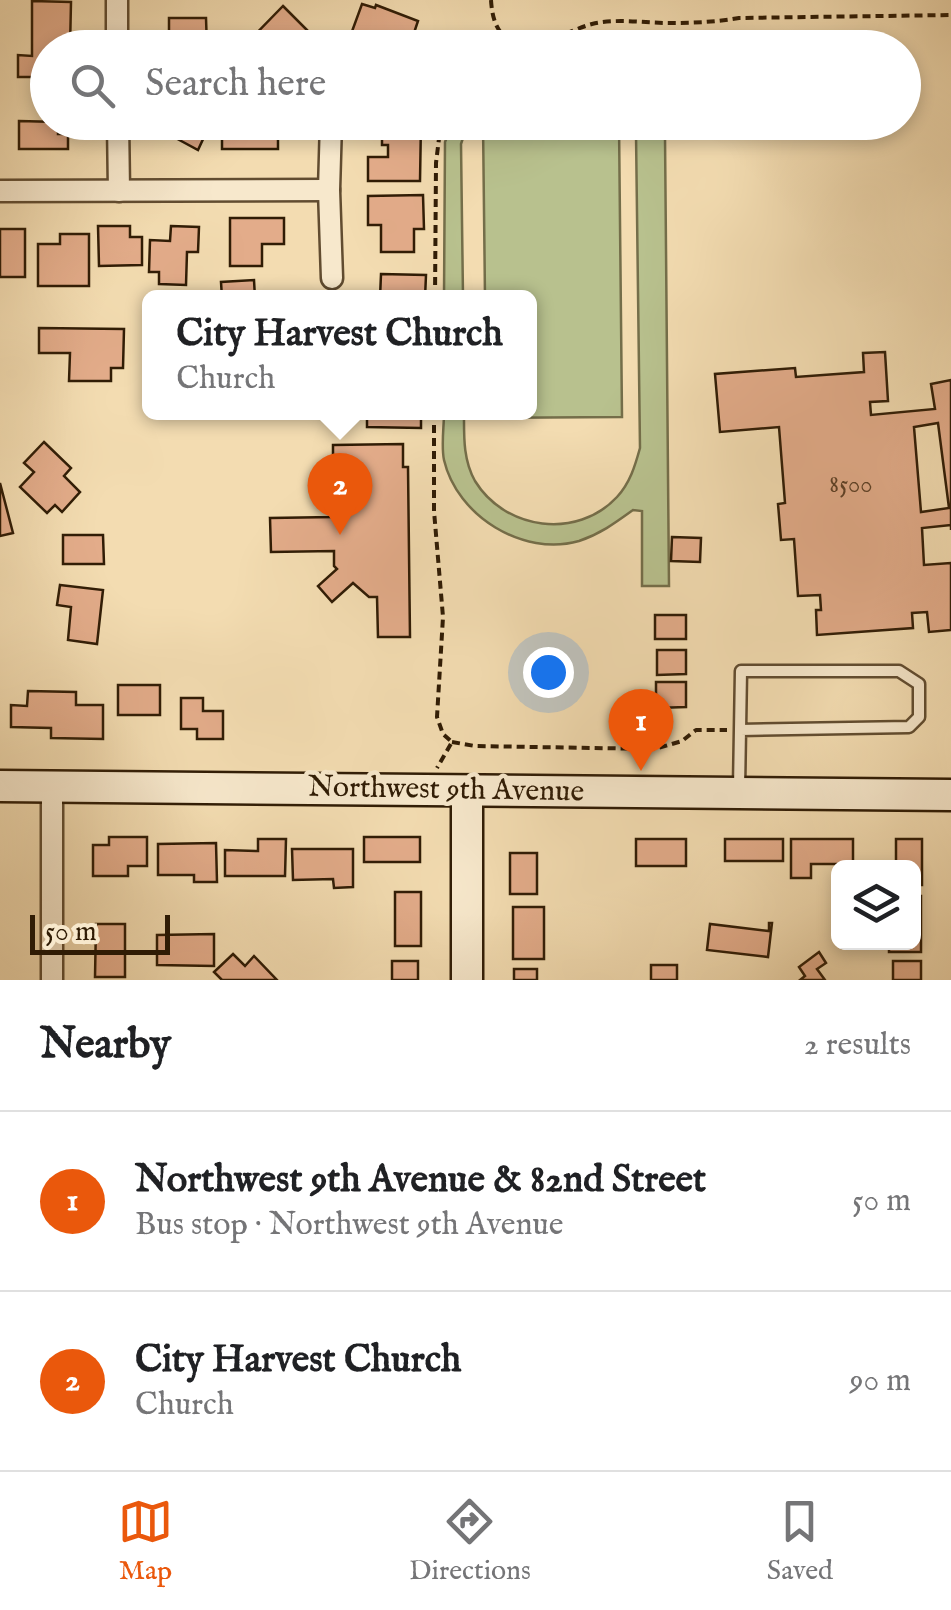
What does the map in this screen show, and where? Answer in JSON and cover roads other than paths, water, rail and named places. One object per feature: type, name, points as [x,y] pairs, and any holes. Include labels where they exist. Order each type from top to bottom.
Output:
[{"type":"street","points":[[117,0],[118,30]]},
{"type":"street","points":[[118,140],[119,191]]},
{"type":"street","points":[[330,140],[332,278]]},
{"type":"street","points":[[0,191],[329,190]]},
{"type":"street","name":"Northwest 9th Avenue","points":[[0,786],[951,796]]},
{"type":"street","points":[[52,786],[52,980]]},
{"type":"street","points":[[452,790],[466,980]]},
{"type":"lane","points":[[739,794],[740,730],[741,671],[899,671],[919,684],[919,717],[909,727],[740,730]]},
{"type":"place","name":"City Harvest Church","points":[[340,535]]},
{"type":"place","name":"Northwest 9th Avenue & 82nd Street","points":[[641,771]]}]
